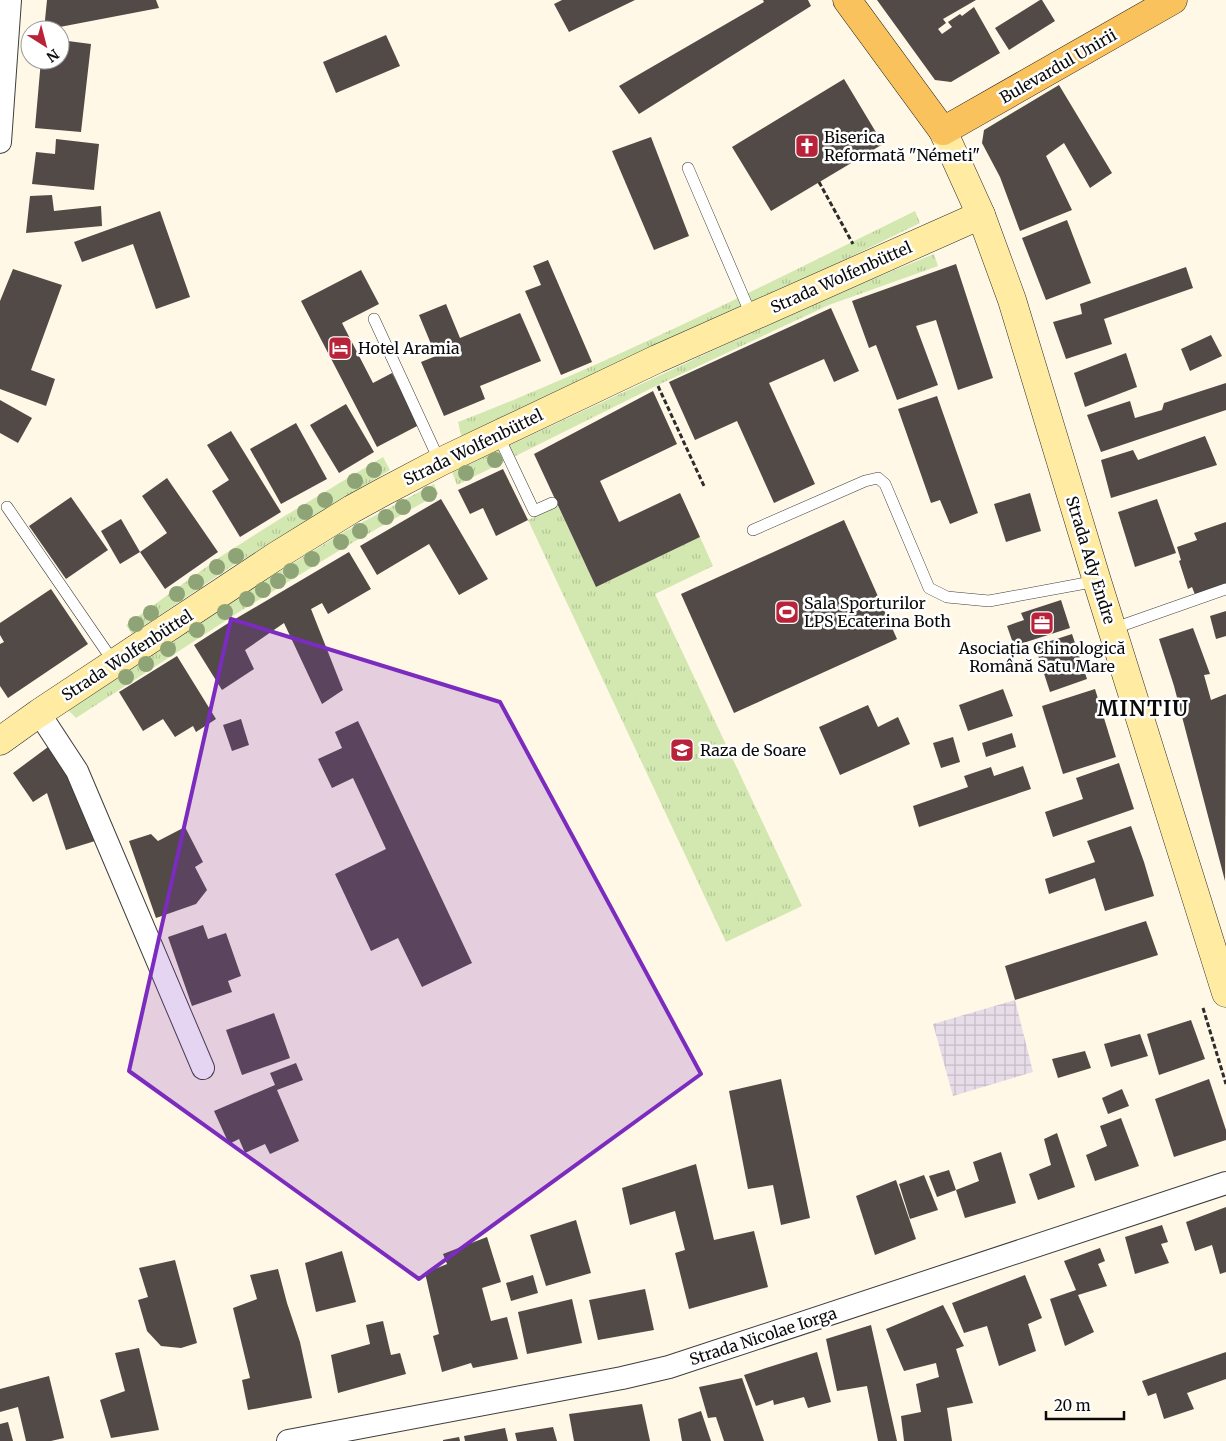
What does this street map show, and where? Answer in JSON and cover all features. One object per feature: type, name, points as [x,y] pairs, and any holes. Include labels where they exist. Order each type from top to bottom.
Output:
[{"type":"main road","points":[[847,0],[943,132]]},
{"type":"main road","name":"Bulevardul Unirii","points":[[943,132],[1172,0]]},
{"type":"main road","name":"Strada Ady Endre","points":[[943,132],[981,216],[1012,300],[1096,581],[1226,994]]},
{"type":"main road","name":"Strada Wolfenbüttel","points":[[0,741],[39,713],[276,556],[344,514],[440,462],[648,363],[981,216]]},
{"type":"street","points":[[0,142],[10,0]]},
{"type":"street","points":[[39,713],[77,770],[203,1068]]},
{"type":"street","name":"Strada Nicolae Iorga","points":[[288,1441],[602,1382],[669,1367],[1226,1184]]},
{"type":"lane","points":[[688,168],[752,317]]},
{"type":"lane","points":[[374,320],[440,462]]},
{"type":"lane","points":[[498,434],[534,510],[552,503]]},
{"type":"lane","points":[[753,530],[865,481],[878,478],[886,484],[928,588],[947,597],[989,601],[1096,581]]},
{"type":"lane","points":[[7,507],[115,664]]},
{"type":"lane","points":[[1112,630],[1226,589]]},
{"type":"path","points":[[819,182],[865,266]]},
{"type":"path","points":[[648,363],[704,486]]},
{"type":"highlighted area","points":[[231,619],[500,702],[701,1074],[419,1279],[129,1071]]},
{"type":"shaded area","points":[[1015,1000],[1033,1072],[953,1096],[933,1024]]},
{"type":"green space","points":[[915,211],[920,223],[756,303],[462,439],[458,422],[516,399],[631,348]]},
{"type":"green space","points":[[934,254],[938,266],[829,305],[658,385],[457,485],[452,472],[826,298]]},
{"type":"green space","points":[[383,457],[390,470],[229,568],[132,634],[126,625],[223,555]]},
{"type":"green space","points":[[434,484],[438,494],[345,547],[239,612],[76,718],[68,710],[222,607],[344,532]]},
{"type":"green space","name":"Raza de Soare","points":[[558,506],[596,587],[700,537],[713,566],[655,594],[802,906],[726,942],[528,520]]},
{"type":"building","points":[[47,0],[156,0],[159,8],[70,25],[70,20],[45,20]]},
{"type":"building","points":[[562,0],[635,0],[569,32],[554,4]]},
{"type":"building","points":[[763,0],[808,0],[811,6],[639,114],[619,86],[764,2]]},
{"type":"building","points":[[877,0],[976,0],[943,19],[946,23],[938,29],[942,34],[952,27],[948,22],[960,14],[962,16],[974,7],[1000,53],[951,82],[935,80]]},
{"type":"building","points":[[1042,0],[1055,21],[1009,50],[995,28]]},
{"type":"building","points":[[386,35],[400,66],[336,93],[323,62]]},
{"type":"building","points":[[70,41],[91,44],[81,132],[35,128],[40,70],[70,70]]},
{"type":"building","name":"Biserica Reformată \"Németi\"","points":[[844,79],[883,144],[771,211],[732,147]]},
{"type":"building","points":[[1059,85],[1112,173],[1090,188],[1064,143],[1046,156],[1072,210],[1020,231],[1000,177],[982,143],[984,130]]},
{"type":"building","points":[[651,137],[689,236],[654,250],[612,151]]},
{"type":"building","points":[[56,139],[99,144],[94,190],[32,184],[36,152],[55,154]]},
{"type":"building","points":[[52,195],[54,211],[101,206],[102,226],[26,233],[30,196]]},
{"type":"building","points":[[160,211],[190,297],[156,309],[133,244],[82,262],[74,242]]},
{"type":"building","points":[[1067,220],[1091,283],[1046,300],[1022,238]]},
{"type":"building","points":[[548,260],[592,362],[561,375],[525,291],[541,285],[533,266]]},
{"type":"building","points":[[956,264],[993,378],[958,390],[936,320],[916,326],[938,385],[897,400],[876,345],[869,348],[852,301]]},
{"type":"building","points":[[1186,267],[1193,288],[1104,319],[1112,344],[1066,359],[1053,322],[1082,314],[1080,304]]},
{"type":"building","points":[[13,269],[62,285],[31,370],[55,379],[46,406],[0,389],[0,301]]},
{"type":"building","name":"Hotel Aramia","points":[[361,270],[379,304],[342,323],[373,383],[392,373],[419,425],[377,447],[301,301]]},
{"type":"building","points":[[446,304],[460,338],[520,313],[541,361],[480,386],[485,399],[444,416],[421,362],[436,356],[419,315]]},
{"type":"building","points":[[831,308],[859,371],[834,382],[824,359],[769,383],[815,484],[774,503],[737,421],[695,440],[669,382]]},
{"type":"building","points":[[1211,335],[1222,356],[1190,371],[1181,349]]},
{"type":"building","points":[[1126,353],[1137,387],[1085,407],[1074,373]]},
{"type":"building","points":[[1226,383],[1226,410],[1101,452],[1087,415],[1130,401],[1135,418],[1162,410],[1164,403]]},
{"type":"building","points":[[653,391],[677,444],[600,481],[619,522],[680,493],[700,537],[596,587],[534,454]]},
{"type":"building","points":[[937,396],[978,513],[950,524],[940,500],[931,503],[898,409]]},
{"type":"building","points":[[0,400],[32,418],[18,443],[0,433]]},
{"type":"building","points":[[346,404],[374,452],[339,473],[310,425]]},
{"type":"building","points":[[296,423],[327,479],[281,504],[250,449]]},
{"type":"building","points":[[231,431],[281,512],[240,537],[212,491],[229,480],[207,445]]},
{"type":"building","points":[[1205,436],[1217,465],[1111,498],[1101,460],[1133,450],[1138,460]]},
{"type":"building","points":[[503,469],[528,520],[496,536],[483,508],[470,514],[458,490]]},
{"type":"building","points":[[167,478],[218,552],[165,589],[140,552],[167,533],[142,496]]},
{"type":"building","points":[[1030,493],[1041,531],[1006,542],[994,504]]},
{"type":"building","points":[[71,497],[108,550],[66,579],[29,526]]},
{"type":"building","points":[[441,499],[488,579],[459,595],[429,544],[377,575],[360,546]]},
{"type":"building","points":[[1157,499],[1176,553],[1135,567],[1118,512]]},
{"type":"building","points":[[121,519],[140,552],[120,564],[101,531]]},
{"type":"building","name":"Sala Sporturilor LPS Ecaterina Both","points":[[844,520],[897,639],[734,713],[681,594]]},
{"type":"building","points":[[1226,522],[1226,587],[1196,597],[1192,587],[1188,589],[1179,561],[1181,560],[1177,547],[1197,540],[1194,533]]},
{"type":"building","points":[[349,552],[371,589],[328,614],[322,603],[311,609],[343,690],[322,704],[284,623],[245,650],[254,669],[222,690],[194,645]]},
{"type":"building","points":[[51,589],[88,644],[8,698],[0,686],[0,644],[4,642],[0,635],[0,623]]},
{"type":"building","name":"Asociația Chinologică Română Satu Mare","points":[[1061,600],[1070,628],[1014,646],[1007,626],[1024,620],[1021,613]]},
{"type":"building","points":[[1226,611],[1226,636],[1216,639],[1210,616]]},
{"type":"building","points":[[1193,628],[1210,674],[1204,675],[1211,700],[1226,694],[1225,881],[1174,686],[1159,639]]},
{"type":"building","points":[[1072,634],[1087,679],[1050,692],[1035,646]]},
{"type":"building","points":[[177,656],[216,719],[196,732],[193,726],[175,737],[163,719],[143,731],[119,692]]},
{"type":"building","points":[[1003,689],[1013,716],[968,731],[959,705]]},
{"type":"building","points":[[1095,689],[1116,757],[1063,774],[1042,706]]},
{"type":"building","points":[[868,705],[878,727],[898,717],[910,744],[840,775],[819,727]]},
{"type":"building","points":[[241,719],[249,745],[232,751],[223,725]]},
{"type":"building","points":[[358,721],[472,963],[422,987],[398,938],[371,951],[335,874],[386,849],[353,778],[332,788],[318,759],[342,748],[335,732]]},
{"type":"building","points":[[1012,733],[1016,747],[986,757],[982,743]]},
{"type":"building","points":[[953,737],[960,762],[941,768],[933,743]]},
{"type":"building","points":[[48,747],[68,775],[95,841],[66,850],[47,793],[33,802],[13,773]]},
{"type":"building","points":[[1119,763],[1134,809],[1053,837],[1045,812],[1083,799],[1076,778]]},
{"type":"building","points":[[1023,766],[1031,789],[919,827],[913,806],[968,787],[964,776],[991,767],[994,776]]},
{"type":"building","points":[[1131,826],[1154,896],[1105,911],[1095,878],[1049,894],[1045,879],[1095,862],[1087,841]]},
{"type":"building","points":[[185,827],[203,862],[195,867],[207,890],[196,904],[156,918],[129,841],[151,834],[158,841]]},
{"type":"building","points":[[1146,921],[1158,955],[1015,1000],[1005,966]]},
{"type":"building","points":[[203,925],[208,939],[226,933],[241,976],[228,981],[232,992],[192,1006],[168,937]]},
{"type":"building","points":[[274,1013],[290,1058],[242,1075],[226,1030]]},
{"type":"building","points":[[1191,1020],[1205,1059],[1159,1075],[1147,1034]]},
{"type":"building","points":[[1140,1034],[1148,1056],[1111,1067],[1104,1044]]},
{"type":"building","points":[[1085,1051],[1091,1068],[1058,1078],[1052,1059]]},
{"type":"building","points":[[296,1063],[303,1080],[277,1090],[299,1141],[270,1154],[265,1144],[245,1153],[239,1139],[229,1144],[214,1111],[275,1085],[270,1073]]},
{"type":"building","points":[[781,1079],[810,1218],[781,1225],[773,1185],[748,1189],[729,1091]]},
{"type":"building","points":[[1209,1079],[1226,1130],[1226,1140],[1174,1157],[1155,1099]]},
{"type":"building","points":[[1122,1089],[1129,1106],[1108,1114],[1102,1098]]},
{"type":"building","points":[[1121,1118],[1139,1166],[1095,1181],[1086,1155],[1107,1146],[1100,1126]]},
{"type":"building","points":[[1057,1133],[1075,1187],[1038,1200],[1029,1174],[1051,1165],[1044,1139]]},
{"type":"building","points":[[1001,1152],[1016,1203],[965,1218],[956,1190],[979,1181],[973,1162]]},
{"type":"building","points":[[696,1164],[714,1240],[754,1231],[768,1287],[689,1309],[675,1253],[685,1250],[675,1211],[630,1225],[622,1188]]},
{"type":"building","points":[[949,1170],[956,1190],[937,1197],[929,1176]]},
{"type":"building","points":[[924,1175],[938,1210],[910,1219],[899,1184]]},
{"type":"building","points":[[896,1180],[916,1239],[875,1255],[856,1196]]},
{"type":"building","points":[[1226,1207],[1226,1272],[1220,1274],[1212,1245],[1195,1251],[1186,1222]]},
{"type":"building","points":[[576,1220],[591,1273],[546,1286],[530,1235]]},
{"type":"building","points":[[1162,1225],[1168,1242],[1161,1244],[1169,1263],[1135,1274],[1125,1237]]},
{"type":"building","points":[[487,1237],[501,1282],[482,1288],[491,1321],[507,1317],[518,1359],[473,1368],[471,1363],[442,1372],[433,1336],[439,1334],[425,1273],[447,1264],[443,1254]]},
{"type":"building","points":[[1100,1248],[1105,1261],[1098,1264],[1107,1286],[1078,1295],[1094,1332],[1065,1346],[1050,1299],[1076,1290],[1064,1261]]},
{"type":"building","points":[[342,1251],[356,1302],[316,1312],[305,1263]]},
{"type":"building","points":[[175,1260],[197,1343],[181,1348],[161,1346],[147,1331],[138,1300],[148,1297],[139,1268]]},
{"type":"building","points":[[278,1269],[300,1342],[312,1398],[248,1410],[242,1380],[250,1378],[233,1308],[257,1299],[250,1275]]},
{"type":"building","points":[[533,1275],[538,1293],[511,1301],[506,1283]]},
{"type":"building","points":[[1025,1275],[1042,1318],[1028,1324],[1036,1351],[999,1366],[987,1326],[964,1333],[952,1303]]},
{"type":"building","points":[[645,1289],[654,1330],[598,1340],[589,1300]]},
{"type":"building","points":[[572,1299],[582,1343],[527,1354],[518,1312]]},
{"type":"building","points":[[943,1305],[964,1346],[956,1349],[973,1403],[947,1408],[952,1441],[904,1441],[901,1416],[921,1412],[916,1384],[939,1377],[936,1363],[904,1371],[886,1329]]},
{"type":"building","points":[[383,1321],[391,1355],[400,1353],[406,1374],[338,1393],[331,1355],[370,1344],[366,1325]]},
{"type":"building","points":[[871,1325],[897,1441],[878,1441],[867,1386],[837,1391],[826,1339]]},
{"type":"building","points":[[139,1348],[159,1430],[111,1438],[100,1400],[125,1391],[115,1353]]},
{"type":"building","points":[[817,1352],[831,1402],[808,1408],[804,1397],[774,1405],[773,1400],[756,1406],[744,1375]]},
{"type":"building","points":[[1226,1352],[1226,1379],[1187,1393],[1194,1409],[1164,1419],[1156,1393],[1148,1396],[1142,1381]]},
{"type":"building","points":[[49,1376],[64,1438],[51,1441],[26,1441],[18,1407],[0,1412],[0,1389]]},
{"type":"building","points":[[742,1378],[764,1441],[724,1441],[716,1417],[708,1418],[699,1387]]},
{"type":"building","points":[[642,1404],[650,1441],[574,1441],[569,1414]]},
{"type":"building","points":[[701,1411],[711,1441],[682,1441],[678,1419]]},
{"type":"building","points":[[8,1422],[13,1441],[0,1441],[0,1424]]},
{"type":"building","points":[[553,1427],[557,1441],[517,1441],[515,1433]]},
{"type":"building","points":[[505,1428],[508,1441],[465,1441],[464,1436]]},
{"type":"building","points":[[459,1437],[460,1441],[443,1441],[443,1440]]},
{"type":"place","name":"Biserica Reformată \"Németi\"","points":[[807,146]]},
{"type":"place","name":"Hotel Aramia","points":[[340,348]]},
{"type":"place","name":"Sala Sporturilor LPS Ecaterina Both","points":[[787,612]]},
{"type":"place","name":"Asociația Chinologică Română Satu Mare","points":[[1042,623]]},
{"type":"place","name":"Raza de Soare","points":[[682,750]]},
{"type":"district","name":"MINTIU","points":[[1143,708]]}]
